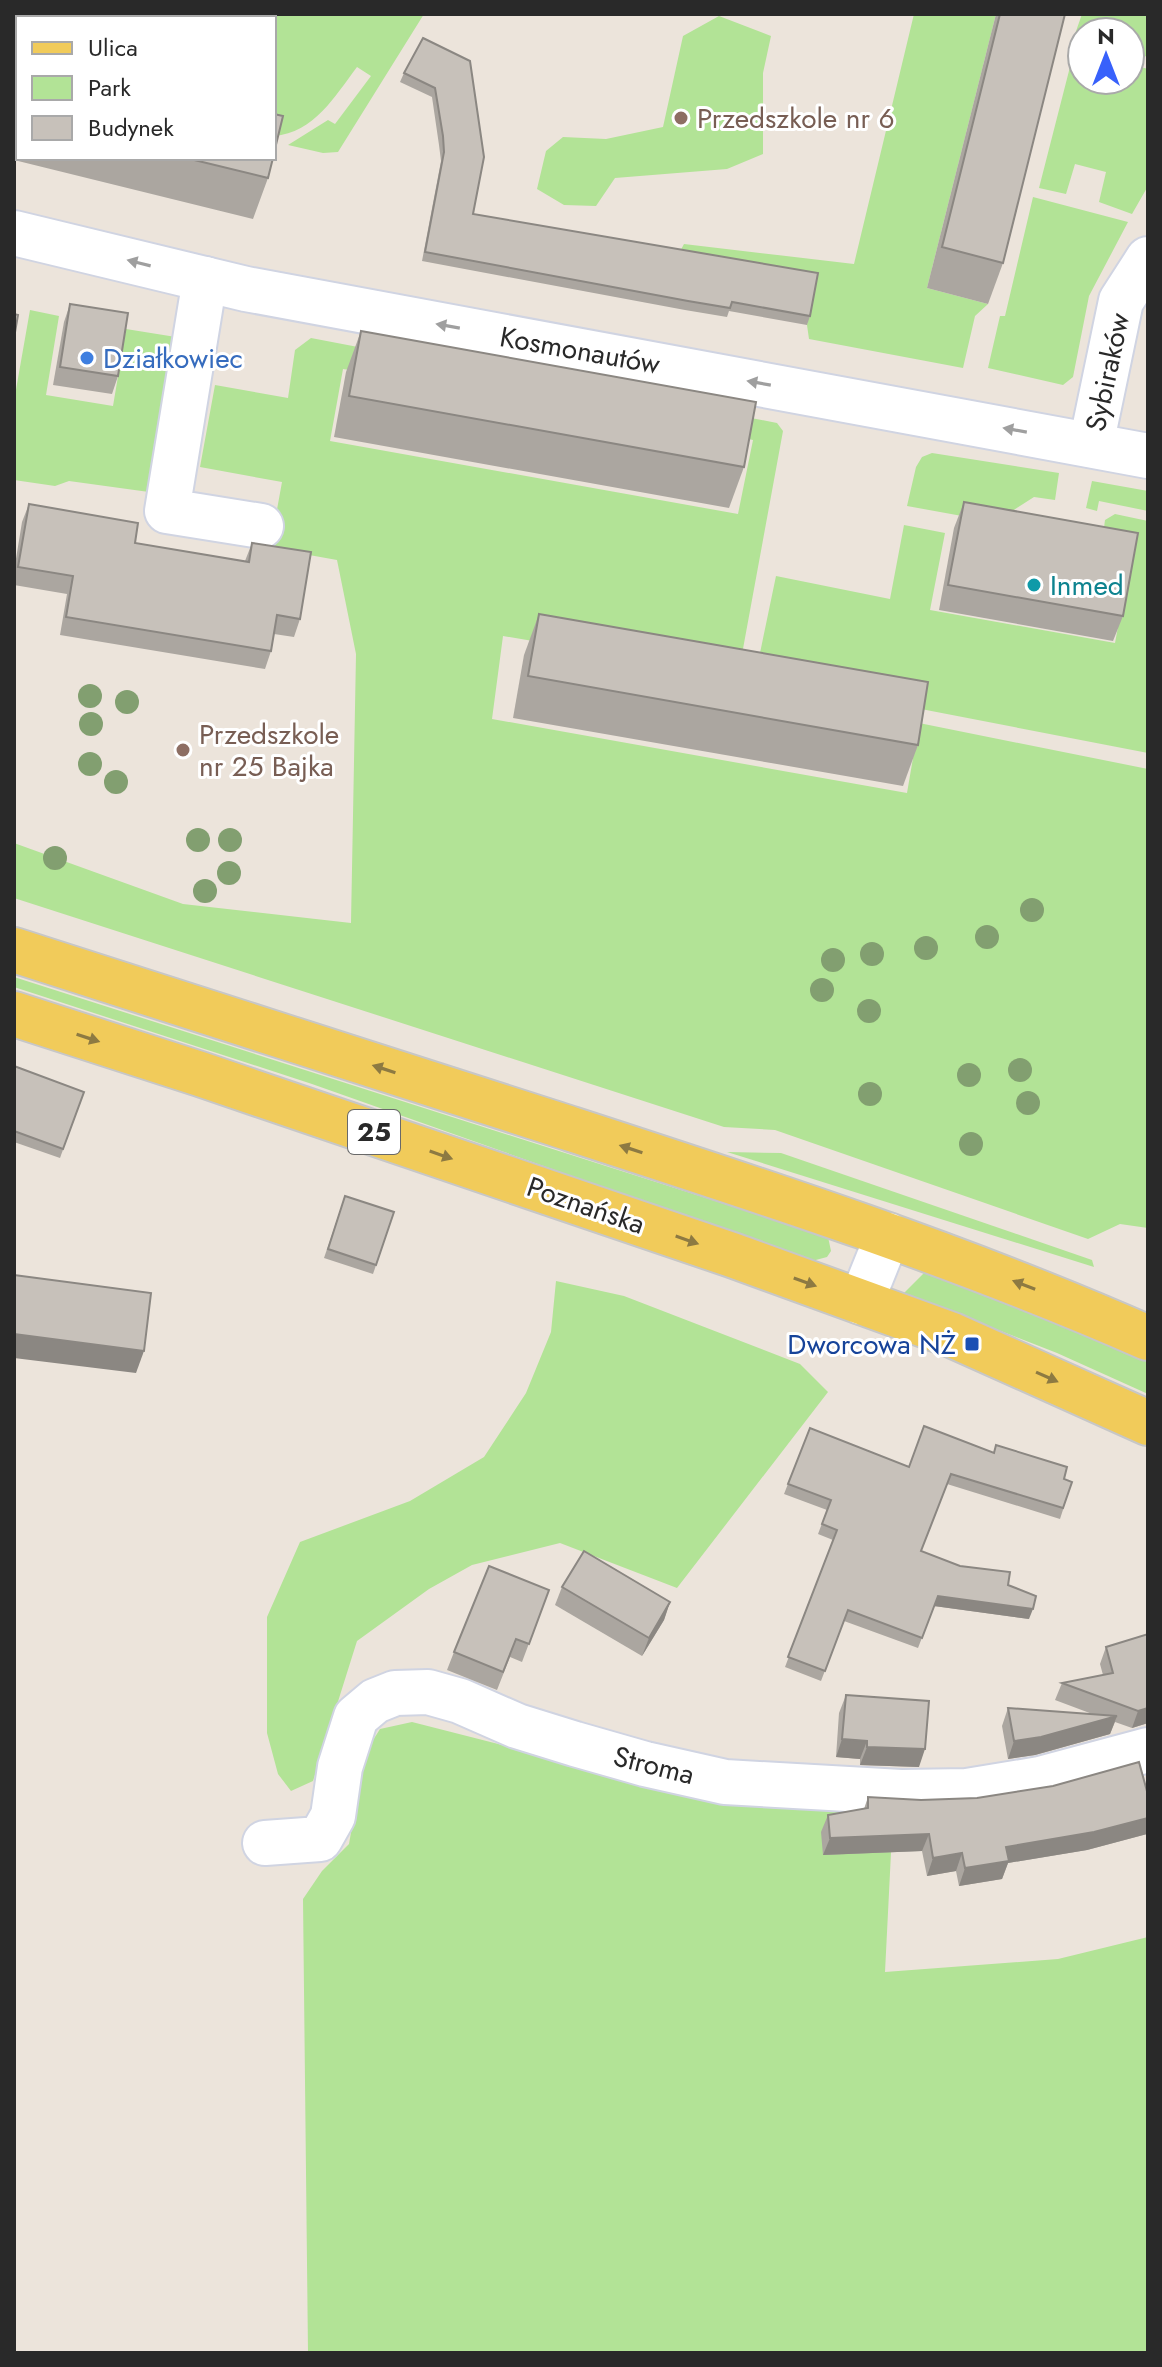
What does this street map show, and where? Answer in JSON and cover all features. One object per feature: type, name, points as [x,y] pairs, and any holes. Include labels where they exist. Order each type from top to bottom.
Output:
[{"type":"main road","name":"25","points":[[14,950],[732,1181],[1066,1301],[1148,1338]]},
{"type":"main road","name":"Poznańska","points":[[14,1014],[400,1141],[861,1302],[952,1335],[1148,1423]]},
{"type":"street","name":"Kosmonautów","points":[[14,233],[246,289],[1148,456]]},
{"type":"street","name":"Sybiraków","points":[[1091,445],[1121,301],[1148,259]]},
{"type":"street","points":[[205,279],[167,511],[261,526]]},
{"type":"street","points":[[861,1302],[888,1235]]},
{"type":"street","name":"Stroma","points":[[265,1843],[320,1839],[333,1816],[340,1767],[356,1717],[375,1701],[395,1693],[428,1692],[575,1744],[725,1782],[901,1792],[967,1791],[1040,1779],[1148,1750]]},
{"type":"green space","points":[[158,14],[424,14],[338,152],[323,153],[288,145],[328,120],[335,124],[371,76],[357,67],[332,101],[312,120],[301,128],[276,136],[276,16]]},
{"type":"green space","points":[[914,14],[996,14],[927,288],[988,304],[975,316],[963,368],[809,339],[807,325],[814,282],[676,259],[684,244],[854,264]]},
{"type":"green space","points":[[1148,14],[1148,57],[1146,16],[1081,16]]},
{"type":"green space","points":[[719,16],[771,36],[763,73],[763,154],[727,169],[615,178],[596,206],[564,205],[537,189],[546,151],[563,137],[606,139],[663,127],[683,36]]},
{"type":"green space","points":[[1148,69],[1148,186],[1132,214],[1099,202],[1106,172],[1075,164],[1066,194],[1039,188],[1066,83],[1066,96],[1146,96]]},
{"type":"green space","points":[[1033,197],[1128,222],[1089,296],[1073,377],[1063,385],[988,368],[1000,316],[1005,316]]},
{"type":"green space","points":[[30,310],[59,316],[46,395],[113,406],[126,329],[182,338],[149,492],[69,481],[55,486],[14,480],[14,401]]},
{"type":"green space","points":[[311,338],[405,356],[401,378],[343,369],[330,441],[738,514],[753,440],[701,429],[705,409],[777,423],[783,431],[738,676],[503,636],[492,719],[907,793],[919,723],[1148,769],[1148,1228],[1120,1224],[1088,1239],[775,1130],[724,1127],[14,898],[14,843],[183,904],[351,923],[356,654],[337,560],[270,548],[282,482],[200,467],[215,385],[288,398],[295,350]]},
{"type":"green space","points":[[932,453],[1059,473],[1055,500],[1034,497],[995,522],[907,506],[916,467],[922,457]]},
{"type":"green space","points":[[1092,481],[1148,491],[1148,511],[1099,501],[1097,511],[1086,508]]},
{"type":"green space","points":[[1115,514],[1148,521],[1148,753],[755,677],[776,576],[890,599],[904,525],[945,533],[930,610],[1115,643],[1131,557],[1101,551],[1105,520]]},
{"type":"green space","points":[[14,977],[828,1237],[831,1251],[827,1257],[812,1261],[312,1084],[14,987]]},
{"type":"green space","points":[[727,1152],[781,1153],[1092,1260],[1094,1267]]},
{"type":"green space","points":[[926,1271],[1115,1345],[1148,1361],[1148,1394],[1057,1353],[904,1293]]},
{"type":"green space","points":[[556,1281],[624,1296],[800,1364],[828,1392],[677,1588],[560,1543],[472,1565],[429,1589],[357,1641],[313,1781],[291,1791],[278,1774],[267,1733],[267,1617],[300,1542],[410,1501],[484,1457],[526,1393],[551,1332]]},
{"type":"green space","points":[[412,1722],[650,1783],[893,1813],[885,1972],[1058,1959],[1148,1937],[1148,2353],[308,2353],[303,1899],[322,1871],[349,1844],[365,1753],[380,1729]]},
{"type":"building","points":[[1000,14],[1065,14],[1003,263],[942,247]]},
{"type":"building","points":[[423,38],[470,61],[484,157],[473,214],[818,273],[810,316],[732,302],[730,308],[425,252],[444,152],[435,88],[404,73]]},
{"type":"building","points":[[14,49],[16,116],[14,115]]},
{"type":"building","points":[[276,114],[283,116],[276,145]]},
{"type":"building","points":[[194,160],[272,160],[268,178]]},
{"type":"building","name":"Działkowiec","points":[[70,304],[128,313],[118,376],[60,367]]},
{"type":"building","points":[[14,314],[18,315],[14,338]]},
{"type":"building","points":[[361,331],[756,402],[744,467],[349,396]]},
{"type":"building","name":"Inmed","points":[[964,502],[1138,533],[1123,616],[948,585]]},
{"type":"building","points":[[29,504],[138,523],[135,543],[249,562],[252,543],[311,552],[300,619],[277,615],[271,651],[66,617],[73,576],[18,567]]},
{"type":"building","points":[[539,614],[928,682],[918,745],[528,676]]},
{"type":"building","points":[[14,1066],[84,1092],[63,1149],[14,1131]]},
{"type":"building","points":[[345,1196],[394,1212],[376,1265],[328,1249]]},
{"type":"building","points":[[14,1275],[151,1293],[144,1351],[14,1334]]},
{"type":"building","points":[[924,1426],[994,1453],[996,1445],[1067,1467],[1064,1479],[1072,1482],[1063,1508],[951,1474],[921,1551],[960,1566],[1010,1572],[1008,1585],[1036,1596],[1033,1609],[938,1596],[922,1638],[848,1610],[825,1671],[788,1657],[837,1530],[822,1524],[831,1500],[788,1484],[810,1428],[909,1467]]},
{"type":"building","points":[[584,1551],[670,1602],[649,1638],[562,1587]]},
{"type":"building","points":[[489,1566],[549,1590],[529,1644],[516,1639],[503,1672],[454,1652]]},
{"type":"building","points":[[1148,1634],[1148,1708],[1138,1711],[1062,1683],[1113,1673],[1106,1647]]},
{"type":"building","points":[[846,1695],[929,1701],[925,1749],[867,1747],[867,1741],[842,1739]]},
{"type":"building","points":[[1008,1708],[1117,1716],[1041,1737],[1014,1741]]},
{"type":"building","points":[[1139,1762],[1148,1795],[1148,1818],[1094,1832],[1006,1847],[1009,1861],[965,1868],[962,1853],[933,1858],[929,1834],[830,1838],[828,1815],[868,1808],[868,1797],[921,1800],[977,1798],[1053,1786]]},
{"type":"place","name":"Przedszkole nr 6","points":[[681,118]]},
{"type":"place","name":"Działkowiec","points":[[87,358]]},
{"type":"place","name":"Inmed","points":[[1034,585]]},
{"type":"place","name":"Przedszkole nr 25 Bajka","points":[[183,750]]},
{"type":"place","name":"Dworcowa NŻ","points":[[972,1344]]}]
